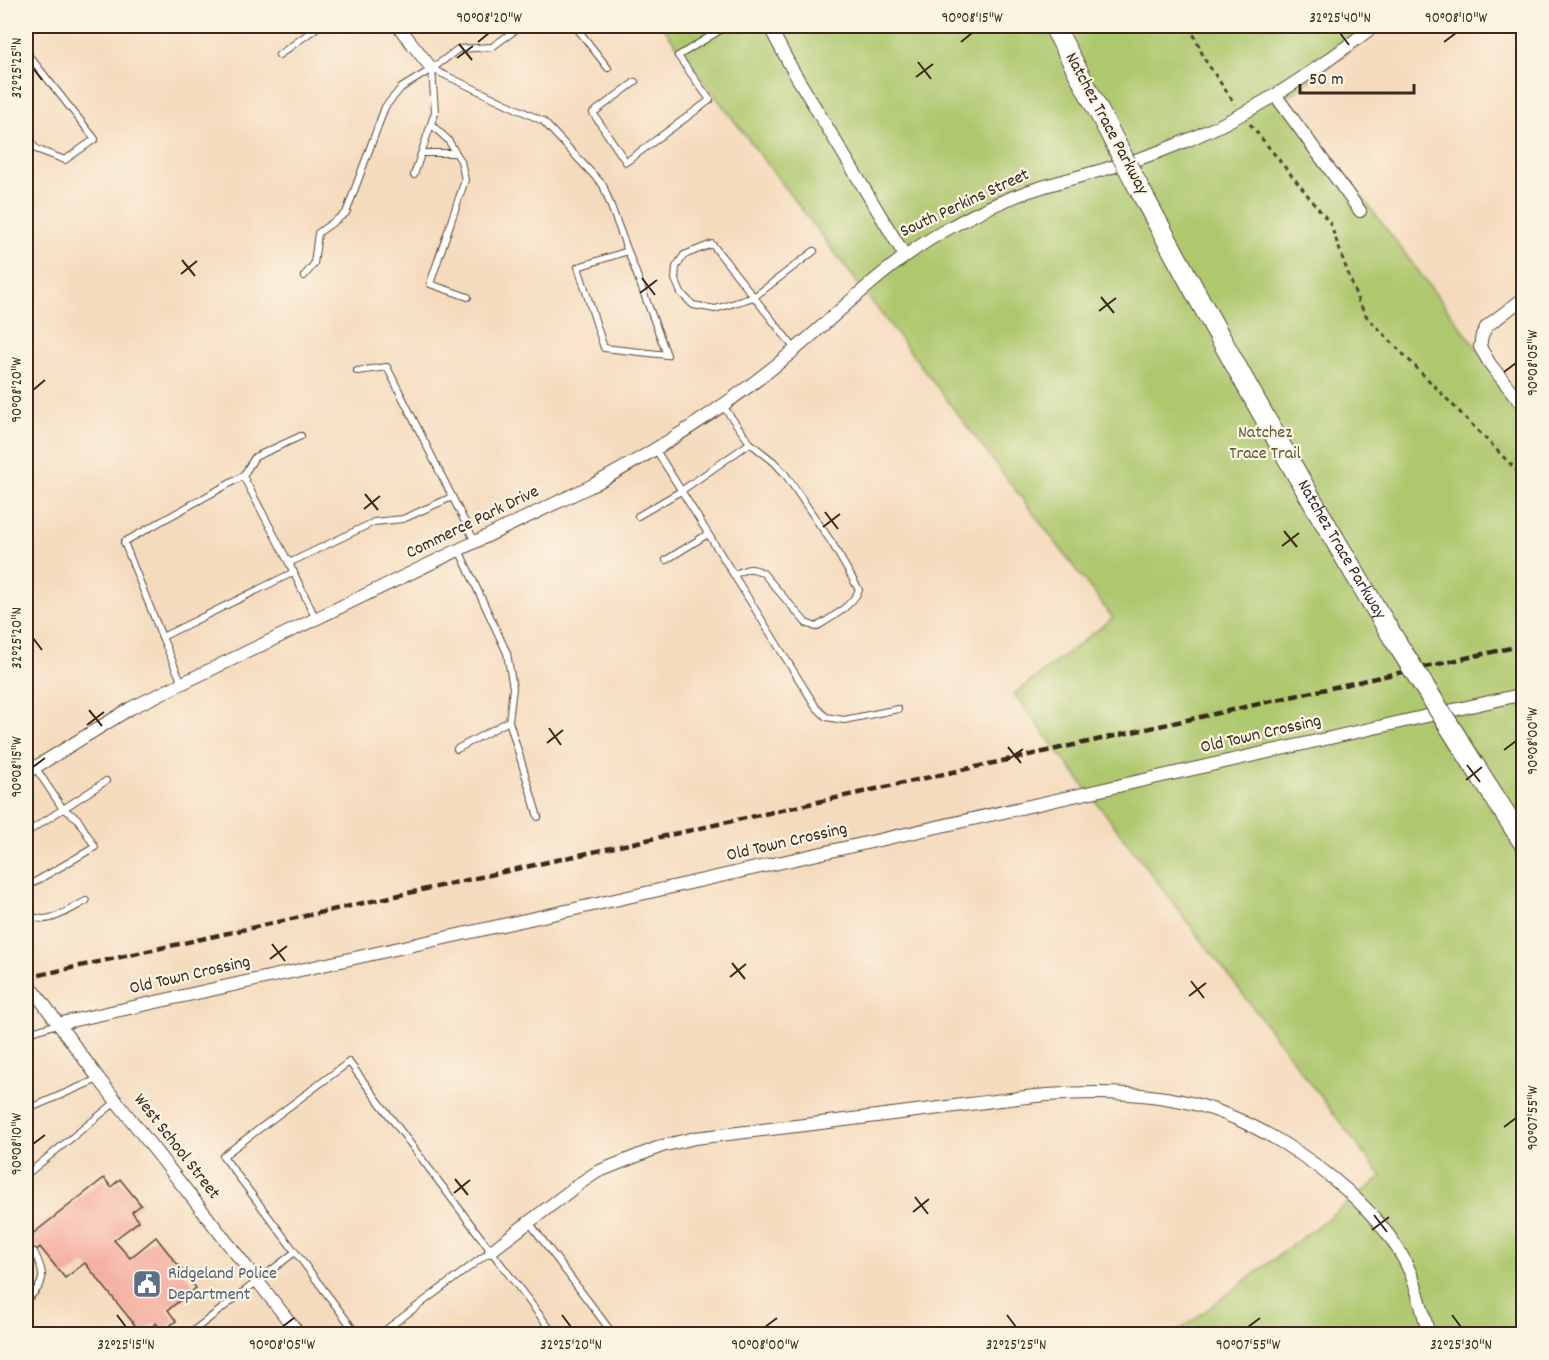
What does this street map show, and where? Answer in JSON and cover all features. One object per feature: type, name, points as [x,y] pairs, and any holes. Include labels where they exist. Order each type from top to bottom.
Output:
[{"type":"main road","name":"Natchez Trace Parkway","points":[[1054,26],[1246,386],[1333,539],[1524,843]]},
{"type":"street","points":[[398,26],[432,69]]},
{"type":"street","name":"South Perkins Street","points":[[769,26],[792,69],[905,256],[942,232],[997,204],[1040,188],[1112,168],[1203,134],[1276,96],[1374,26]]},
{"type":"street","points":[[1276,96],[1360,211]]},
{"type":"street","name":"Commerce Park Drive","points":[[30,770],[131,708],[593,485],[656,450],[771,370],[905,256]]},
{"type":"street","points":[[1524,298],[1487,326],[1482,334],[1480,347],[1490,364],[1524,407]]},
{"type":"street","name":"Old Town Crossing","points":[[57,1024],[1524,694]]},
{"type":"street","name":"West School Street","points":[[26,980],[99,1079],[299,1335]]},
{"type":"street","points":[[491,1251],[597,1172],[662,1146],[694,1138],[1065,1094],[1127,1094],[1171,1100],[1242,1121],[1278,1141],[1342,1186],[1377,1221],[1397,1248],[1411,1274],[1429,1335]]},
{"type":"lane","points":[[279,55],[319,26]]},
{"type":"lane","points":[[304,276],[314,264],[318,232],[346,213],[385,107],[401,88],[432,69],[458,49],[492,47],[521,26]]},
{"type":"lane","points":[[575,26],[608,68]]},
{"type":"lane","points":[[635,82],[593,113],[626,162],[710,100],[678,56],[727,26]]},
{"type":"lane","points":[[26,60],[30,57],[95,139],[65,160],[36,149],[26,135]]},
{"type":"lane","points":[[414,175],[435,112],[432,69]]},
{"type":"lane","points":[[432,69],[543,122],[603,185],[628,251],[639,282],[667,355],[604,348],[578,267],[628,251]]},
{"type":"lane","points":[[432,125],[448,140],[461,161],[465,180],[430,284],[468,297]]},
{"type":"lane","points":[[422,153],[455,153]]},
{"type":"lane","points":[[795,349],[754,297],[712,244],[684,255],[676,267],[675,279],[681,293],[693,305],[715,309],[754,297],[814,251]]},
{"type":"lane","points":[[357,371],[387,368],[475,542]]},
{"type":"lane","points":[[723,405],[750,443],[785,474],[832,543],[859,590],[856,597],[816,627],[806,623],[763,573],[754,568],[734,575]]},
{"type":"lane","points":[[182,683],[124,542],[243,476],[255,457],[301,436]]},
{"type":"lane","points":[[638,516],[681,491],[750,443]]},
{"type":"lane","points":[[656,450],[816,707],[826,717],[844,720],[898,709]]},
{"type":"lane","points":[[243,476],[316,619]]},
{"type":"lane","points":[[289,563],[374,522],[403,519],[452,497]]},
{"type":"lane","points":[[666,560],[708,534]]},
{"type":"lane","points":[[459,550],[507,653],[513,687],[509,722],[538,817]]},
{"type":"lane","points":[[162,637],[294,572]]},
{"type":"lane","points":[[457,749],[509,722]]},
{"type":"lane","points":[[26,887],[94,847],[77,818],[63,809],[30,770]]},
{"type":"lane","points":[[26,833],[106,781]]},
{"type":"lane","points":[[26,910],[31,917],[46,921],[86,901]]},
{"type":"lane","points":[[26,1034],[57,1024]]},
{"type":"lane","points":[[357,1335],[223,1156],[349,1062],[554,1335]]},
{"type":"lane","points":[[26,1110],[99,1079]]},
{"type":"lane","points":[[26,1175],[117,1101]]},
{"type":"lane","points":[[529,1222],[613,1335]]},
{"type":"lane","points":[[26,1300],[38,1291],[43,1274],[34,1251]]},
{"type":"lane","points":[[380,1335],[491,1251]]},
{"type":"lane","points":[[189,1335],[295,1252]]},
{"type":"lane","points":[[26,1330],[29,1335]]},
{"type":"path","points":[[1190,26],[1205,60],[1242,114],[1330,223],[1358,301],[1367,317],[1524,478]]},
{"type":"green space","name":"Natchez Trace Trail","points":[[662,26],[1381,26],[1287,98],[1523,409],[1523,1334],[1175,1334],[1382,1177],[1014,694],[1113,618]]},
{"type":"building","points":[[104,1178],[111,1187],[120,1179],[141,1205],[132,1212],[139,1221],[114,1240],[130,1258],[156,1237],[196,1288],[168,1310],[176,1321],[162,1332],[156,1323],[142,1334],[85,1263],[65,1278],[40,1247],[31,1248],[29,1253],[26,1248],[26,1239]]},
{"type":"railway","points":[[26,978],[1524,645]]},
{"type":"place","name":"Ridgeland Police Department","points":[[147,1284]]}]
